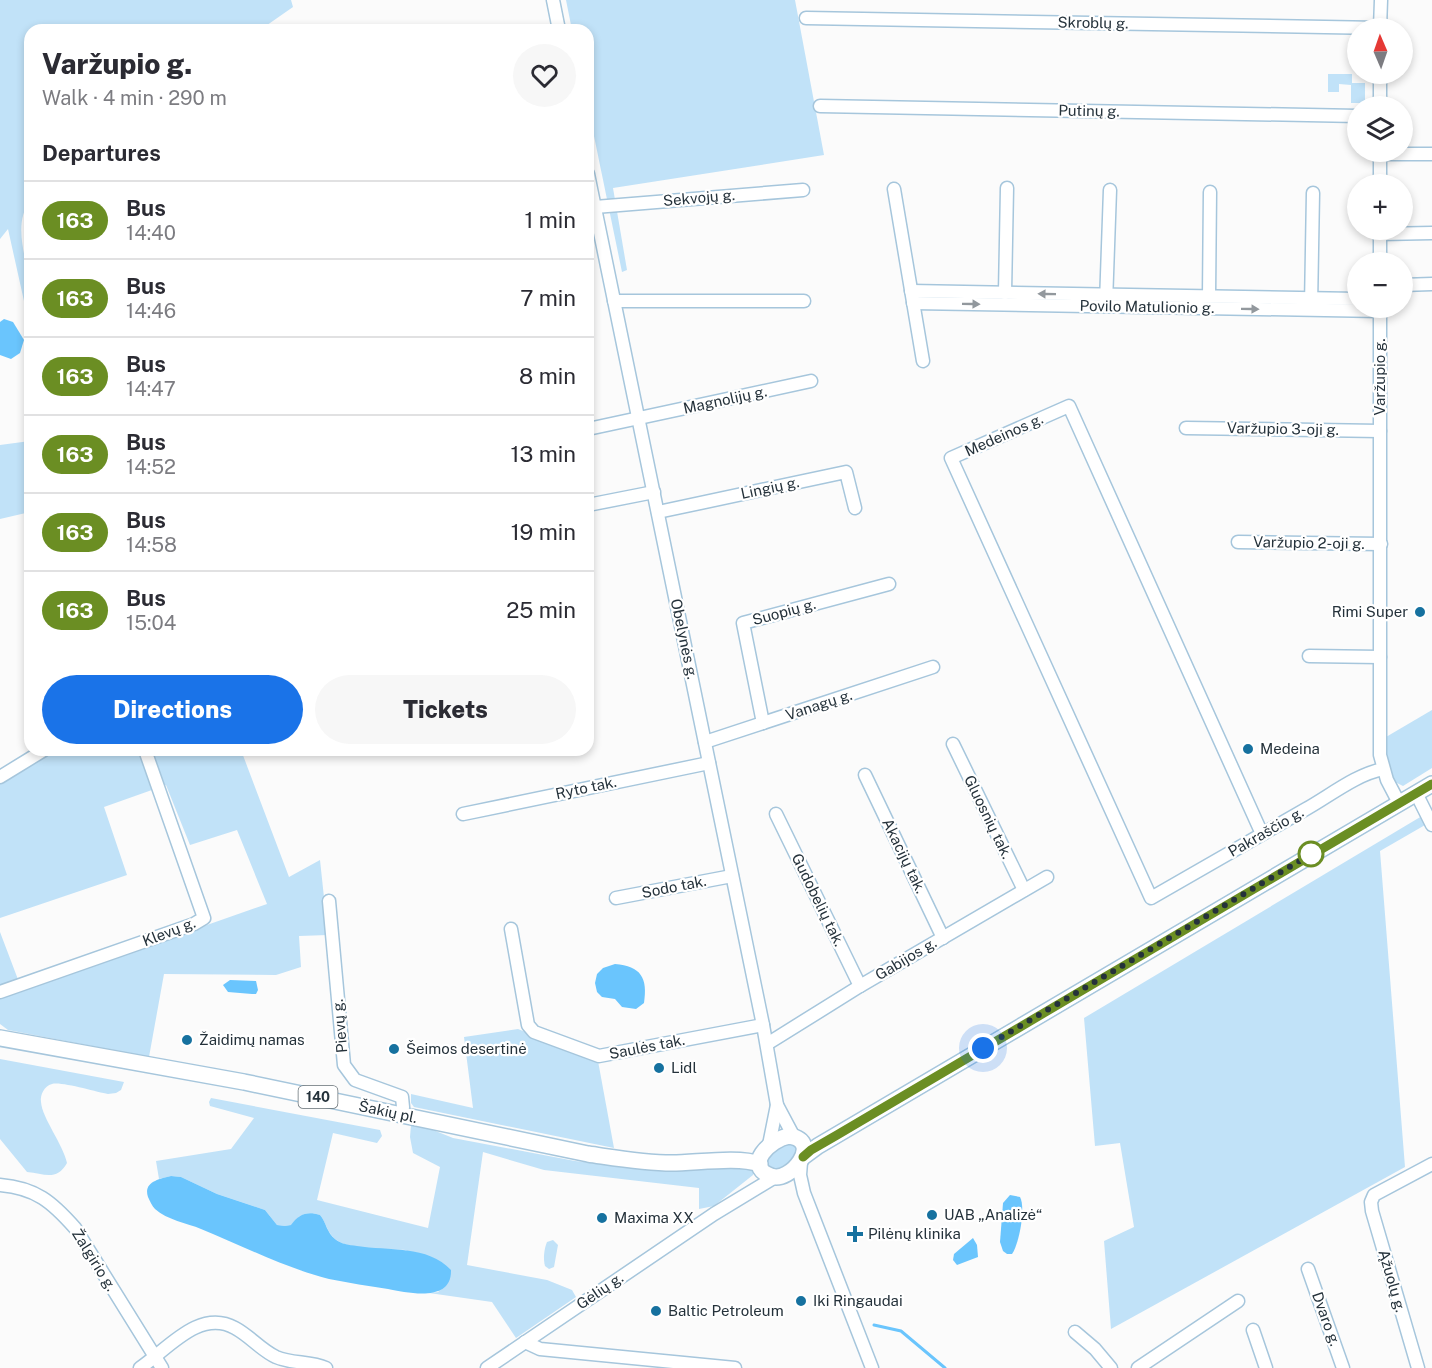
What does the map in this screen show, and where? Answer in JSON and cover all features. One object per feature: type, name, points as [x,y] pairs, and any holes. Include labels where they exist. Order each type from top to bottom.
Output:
[{"type":"main road","name":"140","points":[[778,1177],[802,1160],[811,1150],[1432,784]]},
{"type":"main road","name":"Šakių pl.","points":[[0,1038],[244,1082],[588,1154],[634,1161],[671,1163],[763,1157]]},
{"type":"main road","name":"140","points":[[763,1157],[783,1137],[815,1136],[903,1096]]},
{"type":"main road","points":[[796,1138],[804,1147],[802,1160]]},
{"type":"main road","points":[[763,1157],[765,1173],[778,1177]]},
{"type":"street","points":[[553,0],[558,24]]},
{"type":"street","points":[[1380,18],[1381,0]]},
{"type":"street","name":"Skroblų g.","points":[[806,18],[1347,27]]},
{"type":"street","name":"Putinų g.","points":[[820,106],[1347,116]]},
{"type":"street","points":[[1413,154],[1432,154]]},
{"type":"street","points":[[1005,293],[1007,188]]},
{"type":"street","points":[[894,189],[923,361]]},
{"type":"street","name":"Sekvojų g.","points":[[595,207],[803,190]]},
{"type":"street","points":[[1106,300],[1110,190]]},
{"type":"street","points":[[1209,296],[1210,192]]},
{"type":"street","points":[[1311,304],[1313,194]]},
{"type":"street","name":"Obelynės g.","points":[[594,202],[767,1044],[777,1105],[796,1138]]},
{"type":"street","points":[[1413,233],[1432,233]]},
{"type":"street","points":[[1413,285],[1432,284]]},
{"type":"street","name":"Povilo Matulionio g.","points":[[912,297],[1005,293],[1106,300],[1209,296],[1347,307]]},
{"type":"street","name":"Povilo Matulionio g.","points":[[912,297],[1311,304],[1347,300]]},
{"type":"street","points":[[614,302],[804,301]]},
{"type":"street","name":"Varžupio g.","points":[[1380,318],[1380,755],[1383,769],[1399,803]]},
{"type":"street","name":"Magnolijų g.","points":[[594,428],[811,381]]},
{"type":"street","name":"Medeinos g.","points":[[1151,898],[951,458],[1069,406],[1262,834]]},
{"type":"street","name":"Varžupio 3-oji g.","points":[[1186,428],[1380,431]]},
{"type":"street","name":"Lingių g.","points":[[658,512],[846,472],[855,508]]},
{"type":"street","points":[[594,504],[654,492]]},
{"type":"street","name":"Varžupio 2-oji g.","points":[[1238,542],[1381,544]]},
{"type":"street","name":"Suopių g.","points":[[763,723],[743,623],[889,584]]},
{"type":"street","points":[[1309,656],[1380,657]]},
{"type":"street","name":"Vanagų g.","points":[[705,742],[933,667]]},
{"type":"street","name":"Gluosnių tak.","points":[[953,744],[1024,890]]},
{"type":"street","points":[[0,777],[34,756]]},
{"type":"street","name":"Klevų g.","points":[[0,992],[194,924],[204,918],[147,756]]},
{"type":"street","name":"Ryto tak.","points":[[463,814],[709,763]]},
{"type":"street","name":"Pakraščio g.","points":[[1151,898],[1362,775],[1383,769]]},
{"type":"street","name":"Akacijų tak.","points":[[865,775],[943,938]]},
{"type":"street","points":[[1416,793],[1432,825]]},
{"type":"street","name":"Gudobelių tak.","points":[[776,814],[860,986]]},
{"type":"street","name":"Sodo tak.","points":[[616,898],[732,876]]},
{"type":"street","name":"Gabijos g.","points":[[767,1044],[860,986],[1047,878]]},
{"type":"street","name":"Pievų g.","points":[[329,901],[344,1065],[355,1080],[402,1097],[402,1114]]},
{"type":"street","name":"Saulės tak.","points":[[512,928],[528,1026],[534,1032],[595,1056],[763,1025]]},
{"type":"street","name":"Obelynės g.","points":[[763,1157],[777,1105]]},
{"type":"street","name":"Gėlių g.","points":[[714,1214],[753,1181],[759,1173],[763,1157]]},
{"type":"street","points":[[802,1160],[800,1175],[804,1193],[872,1368]]},
{"type":"street","name":"Ąžuolų g.","points":[[1418,1368],[1371,1202],[1374,1195],[1432,1164]]},
{"type":"street","points":[[778,1177],[804,1193]]},
{"type":"street","name":"Gėlių g.","points":[[487,1368],[714,1214],[778,1177]]},
{"type":"street","name":"Žalgirio g.","points":[[0,1185],[21,1188],[42,1196],[58,1208],[75,1228],[162,1368]]},
{"type":"street","name":"Dvaro g.","points":[[1308,1269],[1343,1368]]},
{"type":"street","points":[[1138,1368],[1238,1301]]},
{"type":"street","points":[[140,1368],[161,1349],[189,1331],[203,1324],[219,1322],[245,1334],[284,1360],[312,1363],[326,1368]]},
{"type":"street","points":[[1253,1330],[1266,1368]]},
{"type":"street","points":[[1075,1332],[1095,1349],[1111,1368]]},
{"type":"street","points":[[525,1342],[540,1349],[628,1363],[735,1368]]},
{"type":"shaded area","points":[[0,0],[291,0],[293,7],[269,24],[24,24],[24,214],[21,231],[24,253],[24,301],[8,229],[0,239]]},
{"type":"shaded area","points":[[566,0],[795,0],[824,155],[613,188],[627,270],[622,272],[594,136],[594,24],[571,24]]},
{"type":"shaded area","points":[[1328,74],[1347,74],[1347,84],[1365,84],[1365,96],[1351,96],[1351,85],[1339,84],[1339,92],[1328,92]]},
{"type":"shaded area","points":[[24,442],[24,513],[0,519],[0,445]]},
{"type":"shaded area","points":[[1432,710],[1432,768],[1403,786],[1395,782],[1388,766],[1386,737]]},
{"type":"shaded area","points":[[45,756],[243,756],[289,877],[320,860],[328,935],[299,936],[301,967],[276,975],[164,974],[149,1057],[8,1030],[0,1024],[0,932],[22,990],[267,904],[237,830],[190,845],[166,785],[104,807],[127,875],[0,918],[0,784]]},
{"type":"shaded area","points":[[1432,810],[1432,821],[1380,851],[1405,1167],[1111,1329],[1104,1241],[1134,1227],[1120,1143],[1095,1146],[1084,1018]]},
{"type":"shaded area","points":[[518,1029],[598,1061],[614,1148],[414,1107],[411,1103],[411,1094],[473,1108],[464,1037]]},
{"type":"shaded area","points":[[0,1059],[124,1082],[121,1090],[108,1094],[56,1083],[49,1085],[43,1091],[42,1108],[67,1163],[55,1174],[27,1172],[0,1139]]},
{"type":"shaded area","points":[[211,1098],[380,1130],[382,1136],[377,1143],[333,1133],[317,1200],[428,1228],[440,1167],[413,1153],[410,1137],[411,1125],[428,1128],[453,1138],[575,1161],[651,1169],[748,1165],[754,1171],[753,1175],[714,1206],[699,1209],[699,1188],[544,1170],[483,1152],[467,1265],[547,1280],[572,1290],[576,1297],[516,1338],[492,1302],[429,1293],[439,1292],[406,1250],[356,1247],[338,1241],[332,1236],[320,1215],[315,1214],[304,1214],[292,1225],[277,1225],[265,1210],[217,1194],[181,1177],[171,1176],[159,1179],[156,1161],[231,1149],[254,1118],[210,1106]]},
{"type":"shaded area","points":[[784,1143],[793,1143],[798,1150],[796,1157],[778,1170],[768,1169],[766,1158]]},
{"type":"shaded area","points":[[553,1240],[558,1245],[554,1267],[549,1269],[545,1266],[545,1251],[547,1242]]},
{"type":"water","points":[[4,319],[13,322],[24,340],[20,353],[11,359],[0,355],[0,322]]},
{"type":"water","points":[[615,964],[631,967],[641,975],[645,987],[644,1003],[636,1009],[622,1007],[615,999],[602,997],[597,992],[595,983],[597,974],[603,968]]},
{"type":"water","points":[[230,980],[256,981],[258,990],[256,994],[228,992],[223,985]]},
{"type":"water","points":[[171,1176],[181,1177],[217,1194],[265,1210],[277,1225],[291,1225],[304,1214],[320,1215],[332,1237],[342,1243],[407,1250],[431,1256],[451,1270],[449,1280],[445,1287],[437,1292],[417,1293],[329,1279],[296,1269],[160,1213],[148,1197],[148,1188],[153,1182]]},
{"type":"water","points":[[1010,1195],[1020,1197],[1022,1217],[1015,1249],[1012,1254],[1007,1254],[1003,1251],[1000,1242],[1003,1203]]},
{"type":"water","points":[[973,1238],[977,1245],[978,1257],[957,1265],[953,1260],[954,1254]]},
{"type":"waterway","points":[[874,1325],[901,1331],[945,1368]]},
{"type":"bus line","name":"163","points":[[803,1157],[811,1150],[1432,784]]},
{"type":"place","name":"Rimi Super","points":[[1420,612]]},
{"type":"place","name":"Medeina","points":[[1248,749]]},
{"type":"place","name":"Žaidimų namas","points":[[187,1040]]},
{"type":"place","name":"Šeimos desertinė","points":[[394,1049]]},
{"type":"place","name":"Lidl","points":[[659,1068]]},
{"type":"place","name":"UAB „Analizė“","points":[[932,1215]]},
{"type":"place","name":"Maxima XX","points":[[602,1218]]},
{"type":"place","name":"Pilėnų klinika","points":[[855,1234]]},
{"type":"place","name":"Iki Ringaudai","points":[[801,1301]]},
{"type":"place","name":"Baltic Petroleum","points":[[656,1311]]},
{"type":"route","points":[[983,1048],[1315,852],[1311,854]]}]
